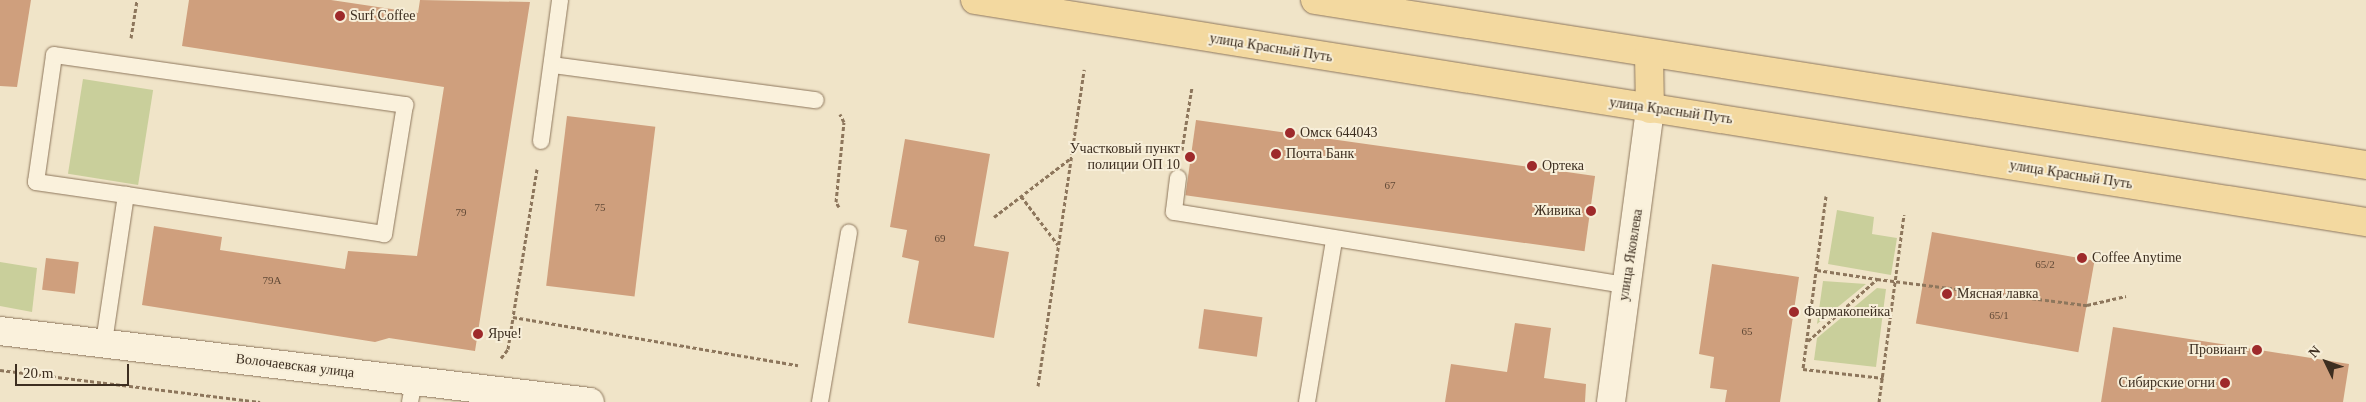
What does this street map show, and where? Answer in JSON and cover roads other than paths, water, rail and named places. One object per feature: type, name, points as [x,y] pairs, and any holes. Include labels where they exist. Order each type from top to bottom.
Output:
[{"type":"main road","name":"улица Красный Путь","points":[[975,0],[2366,222]]},
{"type":"main road","points":[[1315,0],[2366,166]]},
{"type":"main road","points":[[1649,54],[1650,109]]},
{"type":"street","name":"улица Яковлева","points":[[1611,402],[1650,109]]},
{"type":"street","name":"Волочаевская улица","points":[[0,330],[104,342],[412,392],[590,402]]},
{"type":"lane","points":[[541,141],[560,0]]},
{"type":"lane","points":[[54,55],[405,105],[384,234],[126,195],[36,182],[54,55]]},
{"type":"lane","points":[[552,65],[816,100]]},
{"type":"lane","points":[[1178,178],[1174,212],[1334,241],[1626,284]]},
{"type":"lane","points":[[104,342],[126,195]]},
{"type":"lane","points":[[820,402],[849,232]]},
{"type":"lane","points":[[1308,402],[1334,241]]},
{"type":"place","name":"Surf Coffee","points":[[340,16]]},
{"type":"place","name":"Омск 644043","points":[[1290,133]]},
{"type":"place","name":"Почта Банк","points":[[1276,154]]},
{"type":"place","name":"Участковый пункт полиции ОП 10","points":[[1190,157]]},
{"type":"place","name":"Ортека","points":[[1532,166]]},
{"type":"place","name":"Живика","points":[[1591,211]]},
{"type":"place","name":"Coffee Anytime","points":[[2082,258]]},
{"type":"place","name":"Мясная лавка","points":[[1947,294]]},
{"type":"place","name":"Фармакопейка","points":[[1794,312]]},
{"type":"place","name":"Ярче!","points":[[478,334]]},
{"type":"place","name":"Провиант","points":[[2257,350]]},
{"type":"place","name":"Сибирские огни","points":[[2225,383]]}]
